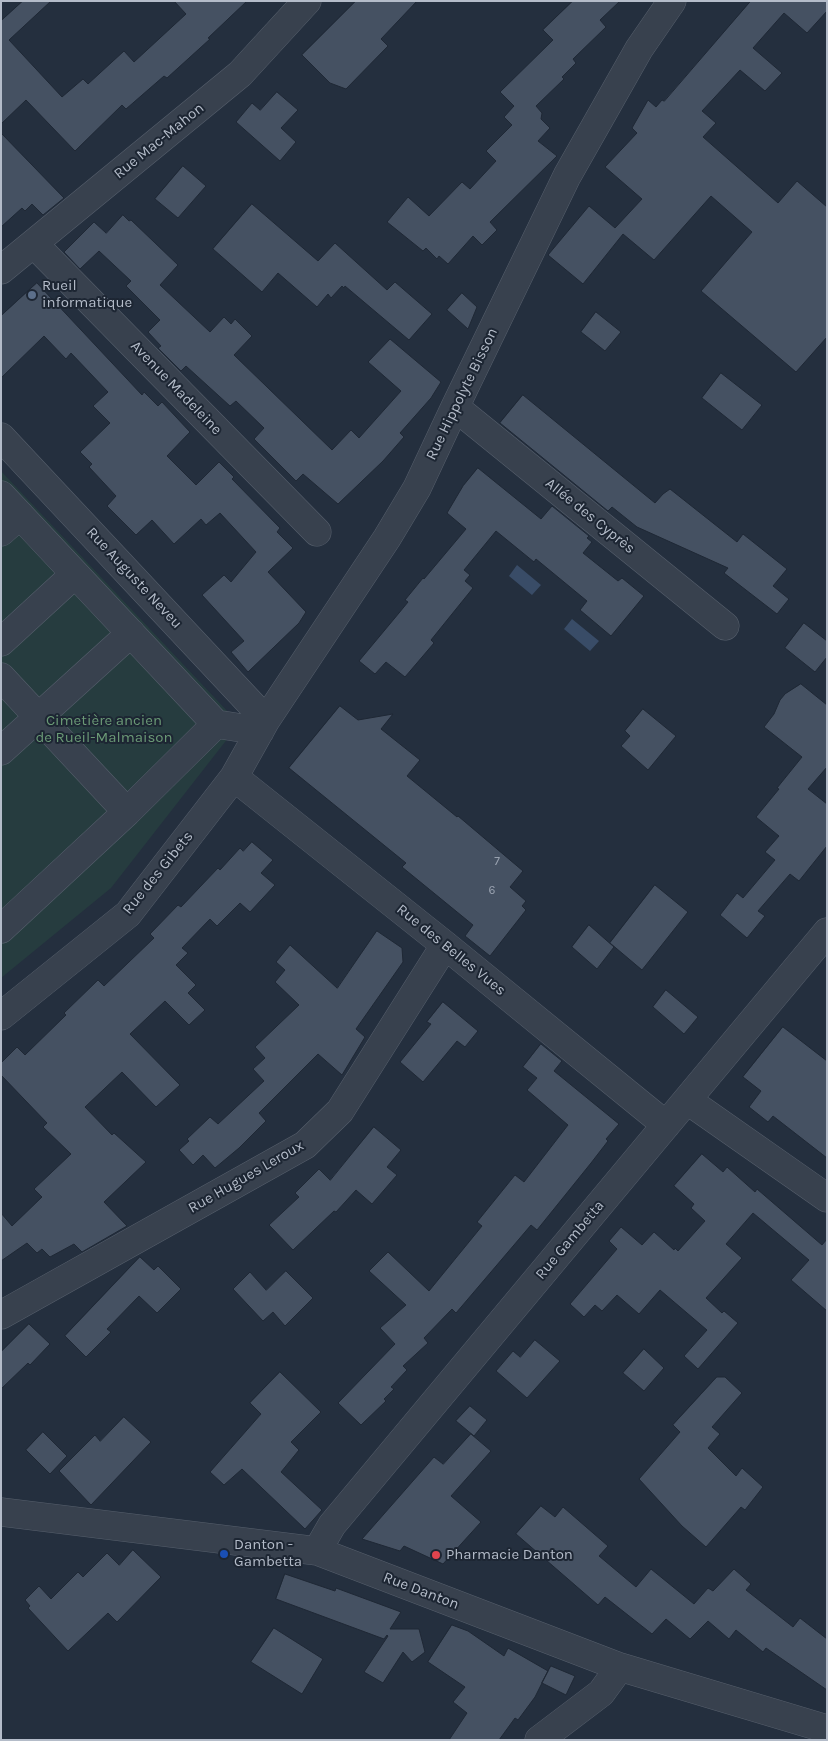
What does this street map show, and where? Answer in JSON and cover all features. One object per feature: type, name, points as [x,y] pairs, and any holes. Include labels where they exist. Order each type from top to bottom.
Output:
[{"type":"street","name":"Rue Mac-Mahon","points":[[1,270],[240,74],[307,1]]},
{"type":"street","name":"Rue Hippolyte Bisson","points":[[234,777],[263,726],[387,538],[417,488],[567,176],[639,49],[672,1]]},
{"type":"street","name":"Avenue Madeleine","points":[[34,244],[317,532]]},
{"type":"street","name":"Allée des Cyprès","points":[[455,407],[725,626]]},
{"type":"street","name":"Rue Auguste Neveu","points":[[1,436],[263,726]]},
{"type":"street","points":[[1,495],[11,524],[75,574],[216,724],[263,726]]},
{"type":"street","points":[[1,642],[75,574]]},
{"type":"street","points":[[1,751],[131,633]]},
{"type":"street","points":[[1,677],[127,812]]},
{"type":"street","points":[[4,921],[127,812],[216,724]]},
{"type":"street","name":"Rue des Belles Vues","points":[[234,777],[445,945],[666,1125]]},
{"type":"street","name":"Rue des Gibets","points":[[1,1016],[128,914],[234,777]]},
{"type":"street","name":"Rue Gambetta","points":[[317,1551],[332,1525],[827,932]]},
{"type":"street","name":"Rue Hugues Leroux","points":[[1,1315],[305,1145],[340,1111],[445,945]]},
{"type":"street","points":[[687,1100],[827,1198]]},
{"type":"street","name":"Rue Danton","points":[[1,1512],[317,1551],[620,1668],[827,1729]]},
{"type":"street","points":[[539,1740],[601,1693],[620,1668]]},
{"type":"green space","name":"Cimetière ancien de Rueil-Malmaison","points":[[1,471],[230,714],[232,733],[111,888],[1,978]]},
{"type":"water","points":[[517,565],[541,585],[532,595],[509,576]]},
{"type":"water","points":[[572,619],[599,641],[590,651],[564,629]]},
{"type":"building","points":[[23,1],[51,1],[9,40],[62,97],[83,79],[88,84],[124,51],[134,62],[186,14],[174,1],[247,1],[208,38],[210,39],[167,78],[164,76],[126,109],[122,105],[75,151],[26,100],[1,124],[1,21]]},
{"type":"building","points":[[356,1],[417,1],[381,39],[388,46],[346,89],[330,83],[302,55]]},
{"type":"building","points":[[573,1],[620,1],[600,20],[606,27],[573,59],[576,63],[562,77],[564,79],[536,106],[542,113],[541,119],[550,128],[538,141],[557,156],[490,222],[497,230],[482,245],[473,236],[448,264],[439,256],[437,259],[426,248],[423,251],[387,222],[408,197],[429,216],[462,182],[470,189],[496,161],[486,151],[512,125],[504,117],[514,106],[500,92],[553,40],[543,30]]},
{"type":"building","points":[[751,1],[827,1],[827,11],[807,33],[784,13],[753,48],[782,73],[765,91],[740,70],[702,111],[716,123],[703,137],[778,203],[797,181],[827,207],[827,337],[796,372],[701,291],[752,232],[711,196],[654,260],[623,234],[583,284],[548,255],[589,206],[615,228],[642,199],[605,167],[637,133],[632,128],[648,100],[656,107],[662,100],[664,101]]},
{"type":"building","points":[[277,92],[298,110],[281,128],[296,142],[280,161],[236,122],[252,103],[260,110]]},
{"type":"building","points":[[1,133],[64,198],[43,215],[32,204],[25,211],[22,208],[1,227]]},
{"type":"building","points":[[183,166],[206,186],[178,218],[155,199]]},
{"type":"building","points":[[252,204],[318,261],[335,243],[387,290],[395,282],[432,314],[409,340],[345,286],[344,288],[342,286],[331,298],[328,294],[317,307],[278,273],[262,292],[213,249]]},
{"type":"building","points":[[123,215],[129,221],[131,220],[178,265],[160,285],[210,332],[224,317],[231,324],[235,319],[252,336],[234,355],[332,450],[351,430],[359,438],[401,391],[368,362],[390,339],[441,382],[431,398],[400,433],[404,437],[383,461],[338,504],[303,474],[296,481],[254,439],[264,428],[236,401],[230,406],[186,366],[181,371],[158,348],[161,346],[148,332],[160,320],[126,286],[131,281],[99,251],[80,269],[64,252],[94,222],[106,233]]},
{"type":"building","points":[[37,283],[142,395],[144,392],[158,406],[162,402],[190,432],[167,456],[196,485],[219,462],[234,477],[232,479],[280,528],[277,532],[293,548],[268,572],[306,612],[299,623],[248,672],[231,652],[244,641],[202,595],[224,575],[231,582],[256,552],[220,513],[206,525],[201,519],[174,544],[152,520],[136,535],[107,506],[116,496],[89,467],[92,464],[80,452],[110,423],[93,406],[108,392],[71,353],[66,359],[44,336],[1,378],[1,316]]},
{"type":"building","points":[[462,293],[477,307],[468,329],[447,310]]},
{"type":"building","points":[[596,312],[621,332],[605,351],[581,332]]},
{"type":"building","points":[[721,373],[762,405],[742,430],[702,398]]},
{"type":"building","points":[[523,395],[655,503],[670,489],[737,542],[743,534],[787,569],[773,586],[789,599],[777,614],[724,573],[728,568],[637,527],[612,507],[608,511],[500,423]]},
{"type":"building","points":[[478,468],[541,519],[552,506],[589,536],[587,538],[592,542],[583,553],[618,581],[622,578],[644,596],[611,636],[580,610],[587,601],[536,559],[534,562],[496,531],[464,570],[470,575],[465,581],[473,588],[431,640],[434,643],[405,677],[386,662],[375,674],[359,661],[408,602],[405,600],[466,529],[447,513],[463,486]]},
{"type":"building","points":[[804,623],[827,641],[827,657],[815,672],[785,648]]},
{"type":"building","points":[[801,684],[827,705],[827,767],[808,789],[827,804],[827,846],[799,881],[790,874],[758,911],[765,916],[747,938],[720,915],[737,893],[743,898],[775,860],[765,852],[779,836],[756,817],[802,757],[764,727],[785,694]]},
{"type":"building","points":[[340,706],[358,720],[393,714],[381,729],[420,760],[407,776],[523,871],[510,887],[526,901],[522,906],[526,910],[490,956],[465,936],[473,925],[402,867],[406,863],[289,768]]},
{"type":"building","points":[[643,709],[676,736],[648,770],[621,746],[630,736],[625,731]]},
{"type":"building","points":[[252,842],[273,860],[261,873],[275,885],[250,912],[240,903],[217,926],[210,919],[182,948],[188,953],[176,965],[196,985],[188,993],[205,1010],[189,1025],[165,1001],[130,1034],[180,1085],[156,1107],[122,1072],[85,1107],[112,1135],[114,1133],[146,1162],[104,1202],[127,1226],[82,1252],[74,1244],[50,1257],[42,1249],[37,1253],[27,1243],[1,1261],[1,1213],[12,1226],[42,1197],[34,1189],[71,1154],[43,1127],[47,1123],[1,1075],[1,1063],[17,1047],[25,1055],[98,980],[104,986],[154,938],[150,934],[178,905],[181,907],[218,868],[220,870],[240,848],[243,851]]},
{"type":"building","points":[[655,885],[688,912],[642,970],[610,943]]},
{"type":"building","points":[[589,925],[614,947],[597,969],[572,947]]},
{"type":"building","points":[[377,931],[402,948],[403,962],[356,1029],[365,1037],[342,1075],[318,1054],[259,1113],[266,1121],[239,1148],[215,1168],[203,1155],[193,1165],[179,1150],[189,1141],[187,1139],[210,1117],[218,1124],[264,1081],[253,1069],[265,1058],[255,1047],[299,1005],[275,982],[285,970],[276,962],[290,945],[337,988]]},
{"type":"building","points":[[666,990],[698,1017],[684,1034],[653,1007]]},
{"type":"building","points":[[443,1002],[478,1031],[465,1047],[457,1041],[423,1082],[400,1062],[431,1024],[427,1022]]},
{"type":"building","points":[[783,1027],[827,1061],[827,1158],[773,1116],[768,1122],[749,1107],[761,1091],[743,1077]]},
{"type":"building","points":[[541,1044],[562,1061],[554,1071],[619,1124],[606,1139],[608,1141],[591,1163],[537,1230],[531,1225],[456,1313],[452,1309],[424,1338],[428,1343],[403,1366],[407,1370],[391,1387],[394,1389],[384,1399],[386,1401],[361,1425],[338,1403],[395,1344],[380,1328],[406,1305],[369,1271],[388,1252],[429,1291],[482,1226],[477,1222],[515,1175],[524,1182],[568,1125],[527,1090],[537,1078],[523,1067]]},
{"type":"building","points":[[374,1127],[401,1150],[387,1167],[397,1175],[372,1204],[356,1190],[336,1212],[334,1211],[293,1250],[269,1225],[299,1197],[295,1193],[319,1169],[330,1180]]},
{"type":"building","points":[[702,1154],[723,1172],[727,1167],[755,1192],[757,1189],[822,1245],[827,1239],[827,1311],[791,1280],[809,1260],[753,1213],[726,1244],[742,1258],[706,1298],[722,1313],[724,1311],[738,1323],[698,1369],[684,1356],[707,1330],[660,1290],[639,1314],[617,1295],[602,1311],[595,1305],[584,1317],[570,1304],[617,1249],[609,1241],[621,1227],[642,1245],[654,1232],[674,1250],[675,1248],[678,1251],[705,1221],[691,1208],[694,1204],[674,1186]]},
{"type":"building","points":[[140,1257],[154,1270],[158,1266],[181,1289],[157,1313],[139,1296],[107,1329],[111,1332],[86,1357],[65,1336]]},
{"type":"building","points":[[286,1271],[313,1298],[285,1326],[273,1312],[263,1321],[233,1289],[250,1272],[266,1290]]},
{"type":"building","points":[[29,1324],[50,1344],[30,1365],[28,1363],[1,1389],[1,1352]]},
{"type":"building","points":[[535,1340],[560,1361],[527,1398],[496,1371],[513,1351],[520,1357]]},
{"type":"building","points":[[644,1349],[664,1368],[644,1391],[623,1373]]},
{"type":"building","points":[[280,1372],[321,1412],[291,1442],[299,1450],[281,1472],[322,1510],[305,1529],[242,1469],[224,1485],[210,1472],[261,1414],[250,1403]]},
{"type":"building","points":[[717,1377],[725,1377],[742,1393],[712,1427],[720,1434],[708,1448],[736,1476],[742,1468],[763,1487],[745,1510],[741,1507],[706,1547],[682,1526],[639,1479],[680,1432],[673,1425]]},
{"type":"building","points":[[470,1406],[487,1420],[474,1436],[456,1421]]},
{"type":"building","points":[[124,1417],[151,1442],[91,1505],[59,1471],[95,1435],[100,1441]]},
{"type":"building","points":[[43,1432],[67,1456],[50,1474],[26,1450]]},
{"type":"building","points":[[471,1434],[491,1451],[451,1496],[481,1522],[443,1564],[404,1546],[400,1551],[362,1539],[434,1457],[443,1464]]},
{"type":"building","points":[[541,1506],[555,1517],[563,1507],[608,1546],[599,1556],[636,1587],[651,1569],[694,1604],[708,1588],[713,1591],[734,1569],[751,1584],[746,1590],[793,1627],[800,1618],[827,1639],[827,1690],[766,1648],[763,1652],[736,1630],[729,1639],[708,1621],[690,1639],[666,1619],[652,1634],[605,1597],[598,1605],[516,1534]]},
{"type":"building","points":[[133,1550],[161,1577],[117,1622],[108,1613],[68,1651],[28,1608],[30,1606],[25,1600],[39,1586],[51,1599],[78,1572],[83,1577],[107,1553],[119,1565]]},
{"type":"building","points":[[285,1574],[335,1591],[336,1588],[401,1612],[390,1629],[419,1629],[425,1652],[412,1662],[403,1652],[383,1683],[364,1672],[388,1636],[384,1639],[276,1599]]},
{"type":"building","points":[[452,1625],[468,1631],[504,1656],[508,1648],[548,1671],[535,1697],[518,1720],[515,1718],[499,1740],[449,1740],[467,1713],[453,1702],[465,1687],[428,1662]]},
{"type":"building","points":[[274,1628],[323,1659],[302,1694],[251,1662]]},
{"type":"building","points":[[551,1666],[575,1676],[566,1695],[542,1683]]},
{"type":"place","name":"Rueil informatique","points":[[32,295]]},
{"type":"place","name":"Danton - Gambetta","points":[[224,1554]]},
{"type":"place","name":"Pharmacie Danton","points":[[436,1555]]}]
